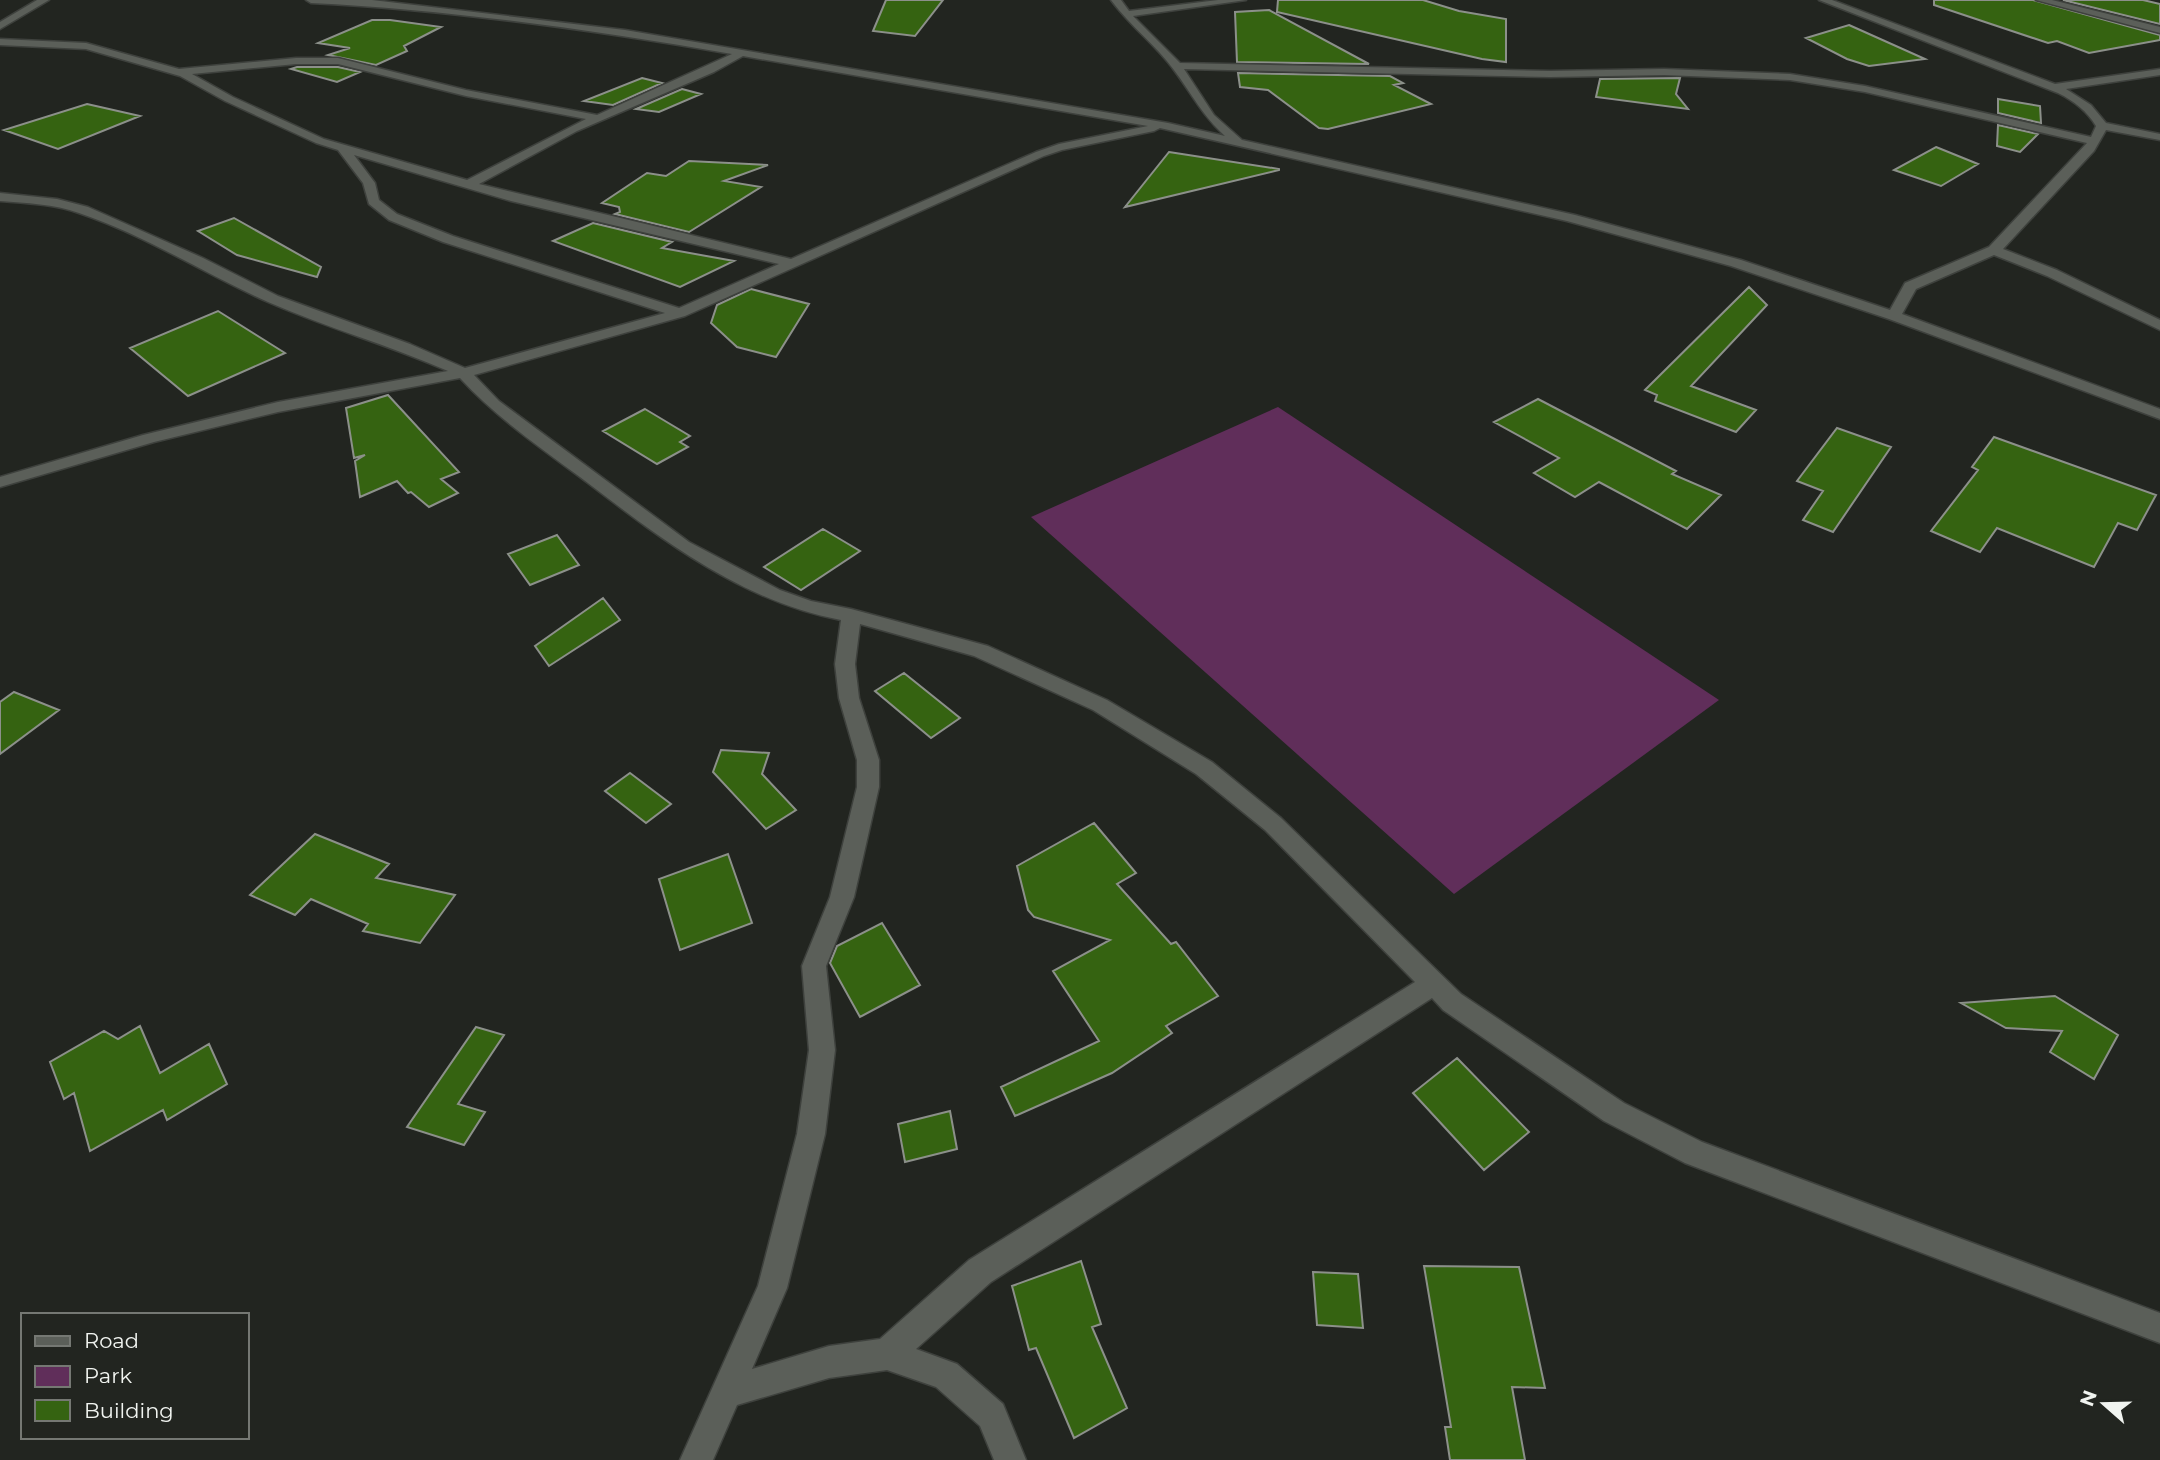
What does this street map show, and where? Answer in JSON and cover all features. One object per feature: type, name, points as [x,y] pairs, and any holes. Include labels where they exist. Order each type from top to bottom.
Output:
[{"type":"street","points":[[0,26],[44,0]]},
{"type":"street","points":[[310,0],[372,3],[625,33],[1168,126],[1238,141],[1583,221],[1736,262],[1894,316],[2160,414]]},
{"type":"street","points":[[1116,0],[1126,14],[1177,66],[1210,117],[1238,141]]},
{"type":"street","points":[[1126,14],[1241,0]]},
{"type":"street","points":[[1824,0],[2054,87],[2076,97],[2093,110],[2102,126],[2160,137]]},
{"type":"street","points":[[2041,0],[2160,30]]},
{"type":"street","points":[[0,42],[58,43],[86,47],[177,72],[297,130],[342,147],[635,228],[792,263]]},
{"type":"street","points":[[469,184],[598,118],[710,70],[744,52]]},
{"type":"street","points":[[177,72],[296,61],[338,61],[466,93],[598,118]]},
{"type":"street","points":[[1177,66],[1550,74],[1676,72],[1790,77],[1866,89],[2094,141]]},
{"type":"street","points":[[2054,87],[2160,72]]},
{"type":"street","points":[[0,482],[149,438],[278,407],[464,373],[680,313],[1049,151],[1168,126]]},
{"type":"street","points":[[1894,316],[1910,286],[1994,250],[2047,197],[2094,141],[2102,126]]},
{"type":"street","points":[[342,147],[369,183],[373,201],[393,218],[448,239],[680,313]]},
{"type":"street","points":[[0,197],[57,203],[84,210],[198,261],[273,299],[405,347],[464,373],[494,404],[683,546],[773,594],[808,607],[851,615],[981,650],[1100,705],[1204,768],[1273,824],[1452,1002],[1614,1112],[1695,1153],[2160,1328]]},
{"type":"street","points":[[1994,250],[2052,273],[2160,326]]},
{"type":"street","points":[[696,1460],[772,1288],[811,1134],[822,1050],[814,966],[842,898],[868,787],[868,760],[849,698],[845,664],[851,615]]},
{"type":"street","points":[[887,1354],[980,1271],[1433,984]]},
{"type":"street","points":[[726,1392],[829,1362],[887,1354],[946,1375],[983,1406],[992,1415],[1010,1460]]},
{"type":"green space","points":[[1278,407],[1719,700],[1454,894],[1031,517]]},
{"type":"building","points":[[886,0],[943,0],[915,36],[873,31]]},
{"type":"building","points":[[1278,0],[1423,0],[1459,11],[1506,19],[1506,62],[1482,59],[1277,12]]},
{"type":"building","points":[[1934,0],[2033,0],[2160,35],[2160,40],[2089,53],[2057,41],[2048,43],[1934,5]]},
{"type":"building","points":[[2063,0],[2143,0],[2160,4],[2160,24]]},
{"type":"building","points":[[1269,10],[1369,64],[1237,62],[1235,12]]},
{"type":"building","points":[[372,20],[441,27],[404,46],[407,51],[376,65],[328,55],[350,48],[318,43]]},
{"type":"building","points":[[1849,25],[1925,59],[1869,66],[1847,59],[1806,38]]},
{"type":"building","points":[[338,67],[360,72],[337,82],[291,69]]},
{"type":"building","points":[[1238,73],[1390,76],[1403,83],[1394,85],[1431,104],[1328,129],[1319,128],[1268,90],[1240,87]]},
{"type":"building","points":[[642,78],[662,83],[613,105],[584,101]]},
{"type":"building","points":[[1680,78],[1676,94],[1688,109],[1596,97],[1600,79]]},
{"type":"building","points":[[682,89],[701,94],[659,112],[636,109]]},
{"type":"building","points":[[1998,99],[2040,106],[2041,123],[1998,113]]},
{"type":"building","points":[[87,104],[140,116],[58,149],[4,130]]},
{"type":"building","points":[[1998,125],[2038,134],[2020,152],[1997,146]]},
{"type":"building","points":[[1936,147],[1978,164],[1941,186],[1894,170]]},
{"type":"building","points":[[1169,152],[1279,169],[1279,170],[1125,207]]},
{"type":"building","points":[[689,161],[768,165],[724,181],[761,187],[689,232],[615,214],[620,212],[619,207],[602,203],[647,173],[666,176]]},
{"type":"building","points":[[234,218],[321,267],[317,277],[237,255],[198,231]]},
{"type":"building","points":[[593,223],[672,242],[662,248],[734,261],[680,287],[553,241]]},
{"type":"building","points":[[1749,287],[1767,305],[1691,386],[1756,410],[1736,432],[1655,401],[1657,395],[1645,390]]},
{"type":"building","points":[[751,289],[809,304],[776,357],[737,347],[711,323],[717,305]]},
{"type":"building","points":[[218,311],[285,353],[188,396],[130,348]]},
{"type":"building","points":[[388,395],[459,472],[441,479],[458,493],[429,507],[411,492],[408,493],[397,481],[360,497],[355,461],[365,455],[354,458],[346,408]]},
{"type":"building","points":[[1538,399],[1676,471],[1672,474],[1721,495],[1687,529],[1599,482],[1575,497],[1534,473],[1559,458],[1494,422]]},
{"type":"building","points":[[645,409],[690,436],[680,442],[688,447],[657,464],[603,431]]},
{"type":"building","points":[[1837,428],[1891,447],[1833,532],[1803,520],[1823,491],[1797,481]]},
{"type":"building","points":[[1994,437],[2156,495],[2137,530],[2118,523],[2094,567],[1997,528],[1980,552],[1931,531],[1978,470],[1972,467]]},
{"type":"building","points":[[823,529],[860,551],[801,590],[764,567]]},
{"type":"building","points":[[557,535],[579,565],[530,585],[508,554]]},
{"type":"building","points":[[603,598],[620,620],[549,666],[535,646]]},
{"type":"building","points":[[904,673],[960,718],[931,738],[875,691]]},
{"type":"building","points":[[14,692],[59,710],[0,754],[0,702]]},
{"type":"building","points":[[721,750],[769,753],[762,774],[796,810],[766,829],[713,772]]},
{"type":"building","points":[[630,773],[671,804],[646,823],[605,791]]},
{"type":"building","points":[[1094,823],[1136,873],[1117,884],[1171,944],[1176,942],[1218,996],[1166,1026],[1172,1033],[1112,1073],[1015,1116],[1001,1087],[1099,1041],[1053,971],[1110,940],[1034,917],[1028,910],[1017,866]]},
{"type":"building","points":[[315,834],[389,864],[376,878],[455,895],[420,943],[363,931],[368,924],[311,899],[295,915],[250,895]]},
{"type":"building","points":[[728,854],[752,923],[680,950],[659,879]]},
{"type":"building","points":[[882,923],[920,985],[860,1017],[830,963],[837,946]]},
{"type":"building","points":[[2055,996],[2118,1035],[2094,1079],[2050,1052],[2062,1031],[2006,1028],[1961,1003]]},
{"type":"building","points":[[140,1026],[160,1073],[209,1044],[227,1084],[167,1120],[163,1110],[90,1151],[74,1093],[64,1099],[50,1062],[104,1031],[118,1039]]},
{"type":"building","points":[[476,1027],[504,1035],[458,1104],[485,1112],[464,1145],[407,1127]]},
{"type":"building","points":[[1457,1058],[1529,1132],[1484,1170],[1413,1093]]},
{"type":"building","points":[[950,1111],[957,1149],[905,1162],[898,1124]]},
{"type":"building","points":[[1081,1261],[1101,1324],[1092,1327],[1127,1408],[1074,1438],[1036,1348],[1029,1350],[1012,1286]]},
{"type":"building","points":[[1424,1266],[1519,1267],[1545,1388],[1512,1387],[1525,1460],[1450,1460],[1445,1427],[1451,1427]]},
{"type":"building","points":[[1313,1272],[1358,1274],[1363,1328],[1317,1325]]}]
